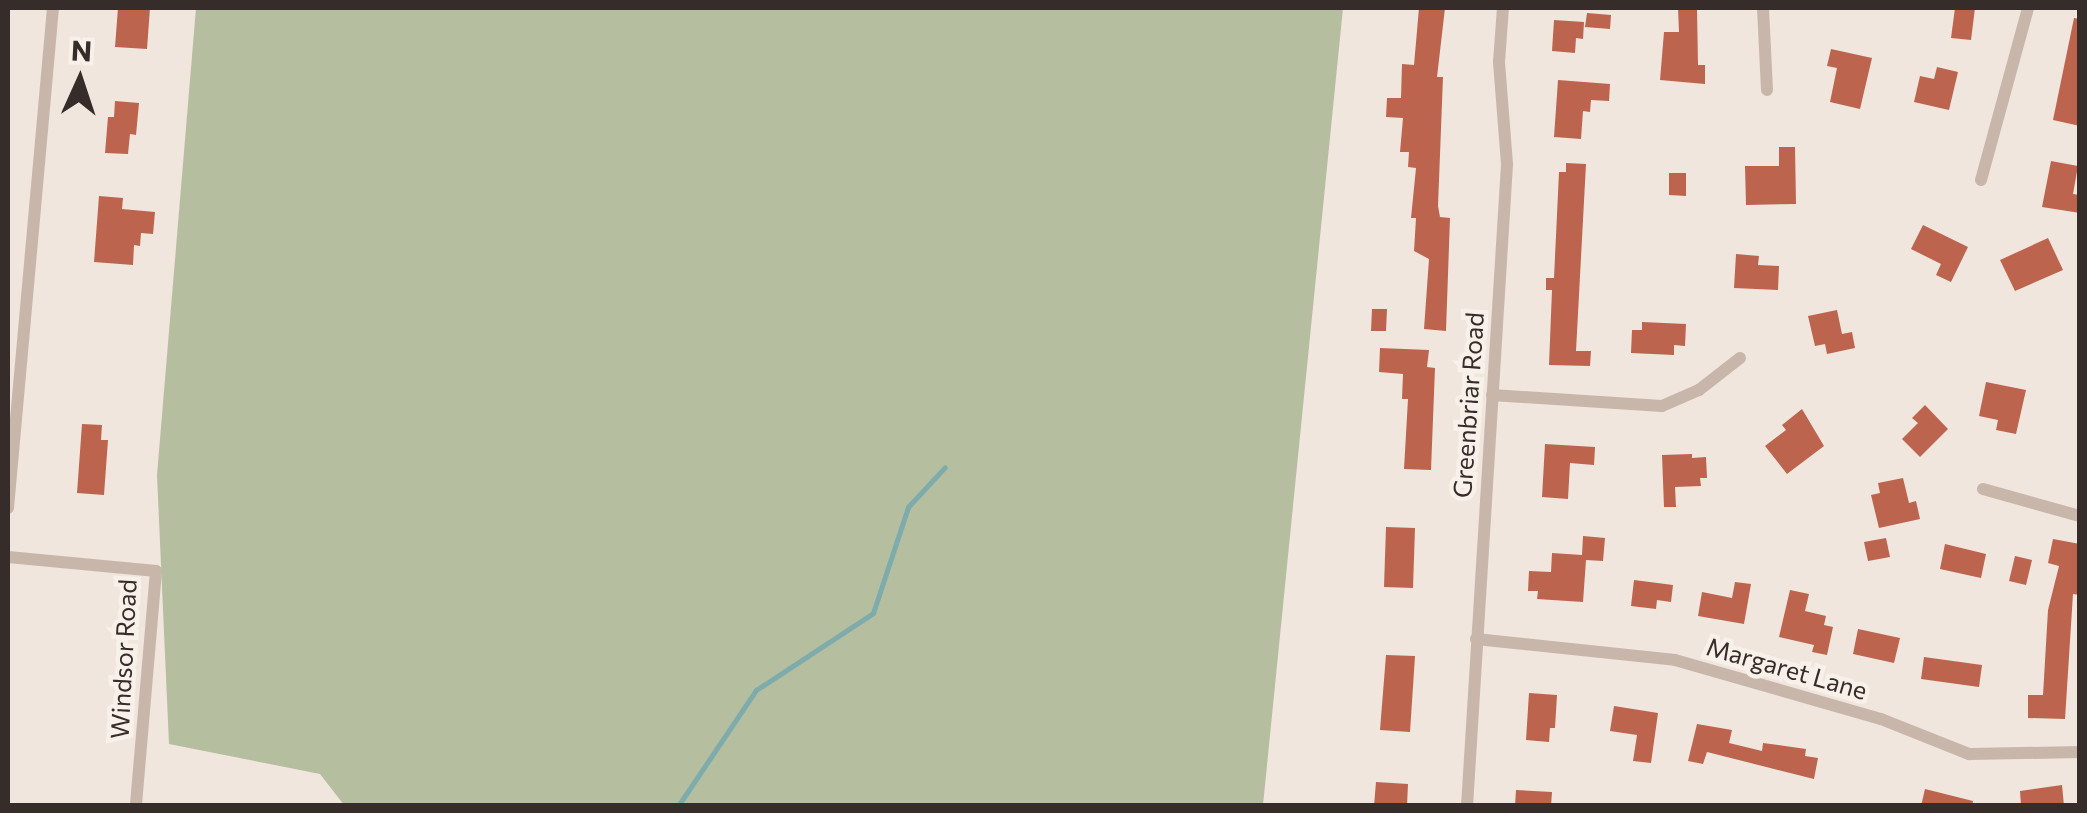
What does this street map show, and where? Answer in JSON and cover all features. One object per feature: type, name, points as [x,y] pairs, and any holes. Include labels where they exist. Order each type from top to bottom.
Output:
[{"type":"street","points":[[8,508],[54,8]]},
{"type":"street","name":"Greenbriar Road","points":[[1467,806],[1507,164],[1498,62],[1502,8]]},
{"type":"street","points":[[1763,8],[1766,90]]},
{"type":"street","points":[[1981,180],[2028,8]]},
{"type":"street","points":[[1492,395],[1662,406],[1699,390],[1740,358]]},
{"type":"street","points":[[1984,489],[2080,516]]},
{"type":"street","name":"Windsor Road","points":[[8,558],[156,571],[136,806]]},
{"type":"street","name":"Margaret Lane","points":[[1476,639],[1675,660],[1881,719],[1969,754],[2080,752]]},
{"type":"green space","points":[[196,8],[1343,8],[1263,805],[344,805],[320,774],[169,744],[157,475]]},
{"type":"building","points":[[118,8],[150,8],[147,49],[115,47]]},
{"type":"building","points":[[1419,8],[1445,8],[1437,77],[1443,77],[1438,206],[1440,217],[1450,218],[1446,331],[1424,329],[1429,259],[1414,251],[1416,218],[1411,218],[1416,168],[1408,167],[1409,152],[1400,152],[1403,118],[1386,117],[1387,98],[1401,98],[1402,64],[1414,65]]},
{"type":"building","points":[[1678,8],[1697,8],[1698,65],[1705,65],[1705,84],[1660,80],[1664,32],[1679,32]]},
{"type":"building","points":[[1955,8],[1975,8],[1971,40],[1951,38]]},
{"type":"building","points":[[1587,13],[1611,15],[1610,29],[1585,27]]},
{"type":"building","points":[[2074,18],[2080,19],[2080,126],[2053,120]]},
{"type":"building","points":[[1554,20],[1584,22],[1583,39],[1576,38],[1575,53],[1552,51]]},
{"type":"building","points":[[1831,49],[1872,58],[1860,109],[1830,102],[1837,68],[1827,66]]},
{"type":"building","points":[[1937,67],[1958,72],[1949,110],[1914,102],[1920,76],[1934,79]]},
{"type":"building","points":[[1558,80],[1610,84],[1609,101],[1591,100],[1590,112],[1583,111],[1581,139],[1554,137]]},
{"type":"building","points":[[115,101],[139,103],[136,135],[130,134],[128,154],[105,153],[108,117],[114,117]]},
{"type":"building","points":[[1779,147],[1795,147],[1796,204],[1746,205],[1745,166],[1779,166]]},
{"type":"building","points":[[2051,161],[2078,166],[2073,194],[2080,195],[2080,213],[2042,207]]},
{"type":"building","points":[[1566,163],[1586,164],[1576,351],[1591,351],[1590,366],[1549,365],[1552,290],[1546,290],[1546,278],[1554,278],[1559,172],[1566,172]]},
{"type":"building","points":[[1669,173],[1686,173],[1686,196],[1669,195]]},
{"type":"building","points":[[99,196],[123,198],[122,209],[155,212],[153,234],[141,233],[140,246],[134,245],[133,265],[94,262]]},
{"type":"building","points":[[1923,225],[1968,247],[1951,282],[1936,275],[1941,264],[1911,249]]},
{"type":"building","points":[[2048,238],[2063,270],[2015,291],[2000,260]]},
{"type":"building","points":[[1736,254],[1759,256],[1758,265],[1779,266],[1778,290],[1734,288]]},
{"type":"building","points":[[1372,309],[1387,309],[1386,331],[1371,331]]},
{"type":"building","points":[[1837,310],[1842,334],[1852,332],[1855,348],[1827,354],[1825,344],[1815,346],[1808,316]]},
{"type":"building","points":[[1642,322],[1686,324],[1685,346],[1674,345],[1674,355],[1631,353],[1632,330],[1642,330]]},
{"type":"building","points":[[1380,348],[1429,350],[1427,367],[1435,368],[1431,470],[1404,469],[1408,399],[1402,399],[1403,374],[1379,372]]},
{"type":"building","points":[[1986,382],[2026,390],[2016,434],[1996,430],[1998,420],[1979,416]]},
{"type":"building","points":[[1925,405],[1948,429],[1920,457],[1902,439],[1918,423],[1912,418]]},
{"type":"building","points":[[1802,409],[1824,446],[1787,474],[1765,446],[1786,430],[1782,425]]},
{"type":"building","points":[[82,424],[102,425],[101,440],[108,440],[104,495],[77,493]]},
{"type":"building","points":[[1545,444],[1595,447],[1594,465],[1570,463],[1568,499],[1542,497]]},
{"type":"building","points":[[1692,454],[1692,458],[1706,457],[1707,478],[1700,478],[1701,486],[1675,487],[1676,507],[1664,507],[1662,455]]},
{"type":"building","points":[[1903,478],[1909,503],[1916,501],[1920,519],[1879,528],[1871,495],[1880,493],[1878,483]]},
{"type":"building","points":[[1386,527],[1415,528],[1413,588],[1384,587]]},
{"type":"building","points":[[1583,536],[1605,538],[1603,561],[1586,560],[1583,602],[1537,599],[1538,591],[1528,591],[1529,571],[1551,572],[1552,553],[1582,555]]},
{"type":"building","points":[[1886,538],[1890,557],[1868,561],[1864,542]]},
{"type":"building","points":[[2053,539],[2080,544],[2080,595],[2073,594],[2065,719],[2028,718],[2028,695],[2043,695],[2048,610],[2059,566],[2048,563]]},
{"type":"building","points":[[1945,544],[1986,554],[1981,578],[1940,569]]},
{"type":"building","points":[[2015,556],[2032,560],[2026,585],[2009,581]]},
{"type":"building","points":[[1634,580],[1673,585],[1671,602],[1657,600],[1656,609],[1631,606]]},
{"type":"building","points":[[1735,582],[1751,584],[1744,624],[1698,616],[1702,592],[1732,598]]},
{"type":"building","points":[[1790,590],[1809,594],[1805,611],[1826,616],[1824,625],[1833,627],[1827,655],[1812,652],[1814,645],[1779,637]]},
{"type":"building","points":[[1858,629],[1900,638],[1894,663],[1853,654]]},
{"type":"building","points":[[1386,655],[1415,656],[1410,732],[1380,730]]},
{"type":"building","points":[[1924,657],[1982,665],[1979,687],[1921,679]]},
{"type":"building","points":[[1529,693],[1557,695],[1555,728],[1550,728],[1549,742],[1526,740]]},
{"type":"building","points":[[1614,706],[1658,713],[1651,763],[1633,761],[1637,735],[1610,731]]},
{"type":"building","points":[[1697,724],[1732,730],[1729,743],[1762,751],[1763,743],[1806,749],[1805,756],[1818,758],[1814,779],[1707,752],[1703,764],[1688,761]]},
{"type":"building","points":[[1376,782],[1408,784],[1407,806],[1374,806]]},
{"type":"building","points":[[2062,785],[2064,806],[2021,806],[2020,791]]},
{"type":"building","points":[[1925,789],[1973,801],[1972,806],[1921,806]]},
{"type":"building","points":[[1516,790],[1552,792],[1551,806],[1515,806]]},
{"type":"waterway","points":[[678,806],[756,690],[873,613],[908,507],[945,467]]}]
